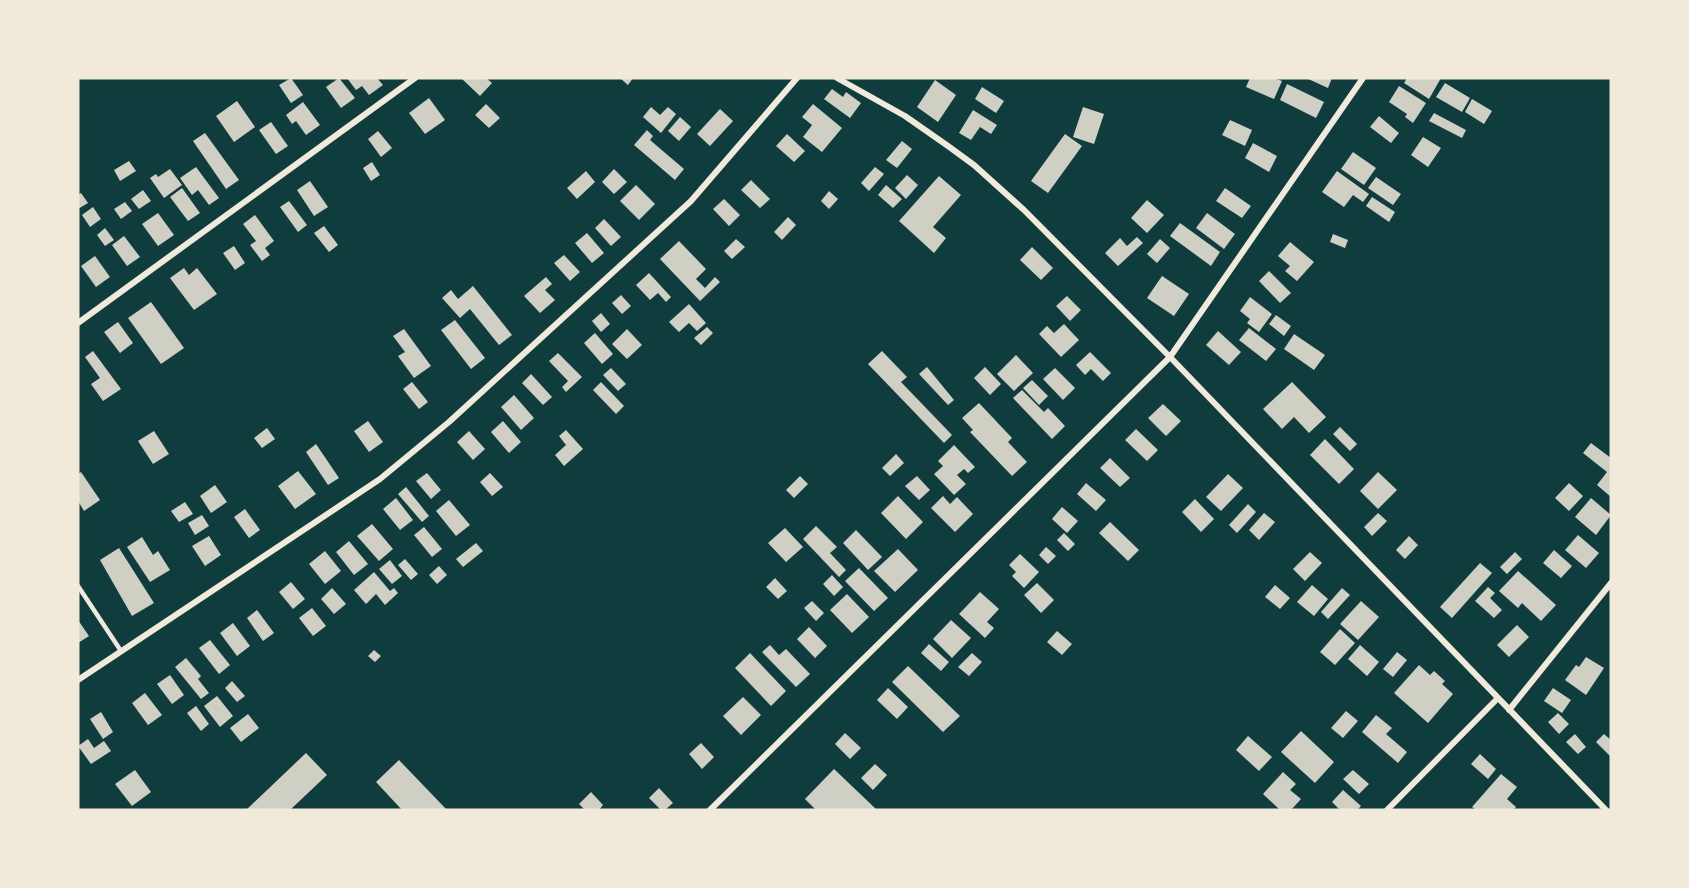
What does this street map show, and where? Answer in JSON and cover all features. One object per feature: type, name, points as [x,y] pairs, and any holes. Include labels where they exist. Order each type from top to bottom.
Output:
[{"type":"street","points":[[78,323],[415,78]]},
{"type":"street","points":[[78,680],[380,479],[449,422],[691,201],[797,78]]},
{"type":"street","points":[[837,78],[905,116],[974,165],[1024,210],[1170,357],[1606,810]]},
{"type":"street","points":[[710,810],[1170,357],[1363,78]]},
{"type":"street","points":[[1509,710],[1611,583]]},
{"type":"street","points":[[1387,810],[1497,699]]},
{"type":"lane","points":[[78,586],[121,651]]},
{"type":"building","points":[[291,78],[303,95],[291,103],[279,85]]},
{"type":"building","points":[[339,78],[355,98],[341,108],[326,87]]},
{"type":"building","points":[[347,78],[377,78],[383,85],[369,95],[362,86],[356,90]]},
{"type":"building","points":[[461,78],[486,78],[492,83],[480,96]]},
{"type":"building","points":[[620,78],[633,78],[628,85]]},
{"type":"building","points":[[1250,78],[1274,78],[1282,81],[1274,99],[1246,87]]},
{"type":"building","points":[[1306,78],[1332,78],[1328,88]]},
{"type":"building","points":[[1407,78],[1441,78],[1429,99],[1404,83]]},
{"type":"building","points":[[935,80],[956,95],[938,122],[917,107]]},
{"type":"building","points":[[1445,83],[1470,98],[1462,112],[1436,97]]},
{"type":"building","points":[[1287,84],[1324,102],[1316,118],[1280,100]]},
{"type":"building","points":[[1399,86],[1426,103],[1413,123],[1405,117],[1407,114],[1389,102]]},
{"type":"building","points":[[982,87],[1004,101],[996,113],[975,99]]},
{"type":"building","points":[[832,89],[843,97],[846,92],[861,103],[850,118],[824,99]]},
{"type":"building","points":[[429,98],[445,120],[425,134],[409,113]]},
{"type":"building","points":[[1472,99],[1492,111],[1484,124],[1465,112]]},
{"type":"building","points":[[237,101],[255,127],[234,142],[216,116]]},
{"type":"building","points":[[303,102],[320,125],[306,135],[296,121],[292,124],[286,115]]},
{"type":"building","points":[[486,104],[500,118],[489,128],[475,115]]},
{"type":"building","points":[[813,104],[842,128],[822,152],[803,137],[812,125],[802,117]]},
{"type":"building","points":[[651,107],[660,115],[668,107],[676,114],[661,133],[643,117]]},
{"type":"building","points":[[1083,107],[1104,114],[1094,144],[1073,137]]},
{"type":"building","points":[[720,109],[733,121],[710,146],[697,134]]},
{"type":"building","points":[[973,110],[997,125],[991,134],[980,127],[971,140],[959,133]]},
{"type":"building","points":[[1434,113],[1466,130],[1462,138],[1429,121]]},
{"type":"building","points":[[1379,116],[1399,133],[1391,143],[1370,127]]},
{"type":"building","points":[[680,117],[691,127],[679,141],[668,131]]},
{"type":"building","points":[[1230,120],[1252,130],[1245,146],[1222,135]]},
{"type":"building","points":[[271,122],[288,146],[276,154],[259,130]]},
{"type":"building","points":[[647,130],[653,136],[650,140],[684,169],[675,180],[634,145]]},
{"type":"building","points":[[378,131],[392,148],[381,157],[368,139]]},
{"type":"building","points":[[205,133],[239,180],[226,189],[193,141]]},
{"type":"building","points":[[787,134],[805,151],[794,162],[776,146]]},
{"type":"building","points":[[1065,134],[1082,146],[1048,193],[1031,181]]},
{"type":"building","points":[[1423,137],[1441,148],[1428,167],[1411,155]]},
{"type":"building","points":[[902,141],[912,149],[897,168],[886,160]]},
{"type":"building","points":[[1253,143],[1277,156],[1269,172],[1245,158]]},
{"type":"building","points":[[1353,152],[1376,168],[1364,185],[1341,169]]},
{"type":"building","points":[[129,161],[136,171],[120,181],[114,170]]},
{"type":"building","points":[[372,162],[380,175],[371,181],[363,168]]},
{"type":"building","points":[[196,167],[219,198],[209,205],[198,190],[192,195],[180,178]]},
{"type":"building","points":[[875,167],[884,174],[869,191],[861,183]]},
{"type":"building","points":[[170,169],[182,185],[164,198],[150,178],[156,174],[158,177]]},
{"type":"building","points":[[614,169],[627,182],[614,194],[602,182]]},
{"type":"building","points":[[586,171],[595,182],[577,199],[567,188]]},
{"type":"building","points":[[1337,171],[1369,194],[1363,202],[1353,195],[1344,207],[1322,192]]},
{"type":"building","points":[[907,175],[918,185],[906,199],[895,188]]},
{"type":"building","points":[[939,176],[961,195],[933,227],[946,238],[934,253],[899,221]]},
{"type":"building","points":[[1376,177],[1401,194],[1393,205],[1368,188]]},
{"type":"building","points":[[751,180],[770,199],[760,208],[741,190]]},
{"type":"building","points":[[310,181],[328,207],[314,216],[297,190]]},
{"type":"building","points":[[636,185],[655,204],[639,220],[620,201]]},
{"type":"building","points":[[886,185],[902,199],[893,208],[878,195]]},
{"type":"building","points":[[182,188],[200,213],[188,221],[170,197]]},
{"type":"building","points":[[1225,188],[1251,206],[1242,218],[1216,201]]},
{"type":"building","points":[[143,190],[151,201],[139,209],[131,199]]},
{"type":"building","points":[[829,191],[838,199],[829,209],[821,201]]},
{"type":"building","points":[[81,193],[88,203],[78,209],[78,195]]},
{"type":"building","points":[[1372,197],[1395,212],[1389,222],[1366,206]]},
{"type":"building","points":[[724,199],[740,215],[729,226],[713,209]]},
{"type":"building","points":[[1147,200],[1164,215],[1147,233],[1131,218]]},
{"type":"building","points":[[289,201],[307,225],[298,232],[280,207]]},
{"type":"building","points":[[125,202],[132,211],[121,219],[114,209]]},
{"type":"building","points":[[93,207],[101,219],[90,227],[82,215]]},
{"type":"building","points":[[158,213],[174,235],[158,246],[142,224]]},
{"type":"building","points":[[1207,213],[1235,234],[1224,249],[1196,228]]},
{"type":"building","points":[[255,215],[274,241],[265,248],[270,255],[262,261],[250,245],[256,241],[243,224]]},
{"type":"building","points":[[788,217],[796,225],[782,240],[774,232]]},
{"type":"building","points":[[604,219],[621,237],[611,246],[595,228]]},
{"type":"building","points":[[1180,223],[1220,252],[1211,266],[1170,236]]},
{"type":"building","points":[[324,226],[338,245],[329,252],[314,233]]},
{"type":"building","points":[[105,228],[114,240],[105,246],[97,235]]},
{"type":"building","points":[[587,233],[604,253],[592,263],[575,243]]},
{"type":"building","points":[[1333,234],[1348,240],[1345,248],[1330,242]]},
{"type":"building","points":[[124,236],[140,257],[127,266],[112,245]]},
{"type":"building","points":[[1137,237],[1143,243],[1118,266],[1105,253],[1120,238],[1127,246]]},
{"type":"building","points":[[736,239],[745,247],[732,259],[724,251]]},
{"type":"building","points":[[1160,239],[1170,248],[1157,263],[1147,254]]},
{"type":"building","points":[[679,241],[706,269],[696,279],[705,288],[715,277],[720,282],[700,301],[660,259]]},
{"type":"building","points":[[1290,242],[1314,262],[1297,281],[1285,271],[1290,266],[1278,256]]},
{"type":"building","points":[[234,246],[245,263],[235,270],[223,253]]},
{"type":"building","points":[[1032,247],[1053,268],[1041,280],[1020,260]]},
{"type":"building","points":[[564,255],[580,272],[570,281],[554,263]]},
{"type":"building","points":[[95,256],[110,277],[96,287],[81,266]]},
{"type":"building","points":[[184,268],[189,275],[197,268],[217,294],[194,310],[170,278]]},
{"type":"building","points":[[1269,271],[1291,293],[1280,303],[1259,281]]},
{"type":"building","points":[[649,273],[671,297],[666,302],[658,293],[650,300],[636,285]]},
{"type":"building","points":[[1162,276],[1189,294],[1174,316],[1147,298]]},
{"type":"building","points":[[546,277],[552,284],[545,290],[555,300],[540,313],[524,296]]},
{"type":"building","points":[[473,286],[512,335],[499,345],[470,309],[460,318],[442,298],[451,290],[458,299]]},
{"type":"building","points":[[621,295],[631,306],[622,314],[612,303]]},
{"type":"building","points":[[1067,296],[1081,310],[1070,321],[1056,306]]},
{"type":"building","points":[[1250,297],[1272,314],[1259,332],[1247,323],[1250,319],[1240,311]]},
{"type":"building","points":[[151,302],[184,348],[161,364],[128,318]]},
{"type":"building","points":[[689,304],[706,323],[697,331],[689,323],[679,332],[669,322]]},
{"type":"building","points":[[601,313],[610,324],[601,332],[592,321]]},
{"type":"building","points":[[1276,315],[1291,326],[1284,336],[1269,324]]},
{"type":"building","points":[[455,320],[485,358],[471,369],[441,330]]},
{"type":"building","points":[[118,322],[133,343],[120,353],[104,332]]},
{"type":"building","points":[[1064,324],[1079,340],[1061,357],[1039,334],[1047,326],[1054,333]]},
{"type":"building","points":[[707,327],[713,333],[701,345],[694,338]]},
{"type":"building","points":[[1249,328],[1276,349],[1266,361],[1239,340]]},
{"type":"building","points":[[404,329],[431,366],[414,378],[398,356],[405,352],[393,336]]},
{"type":"building","points":[[627,329],[642,345],[627,359],[612,344]]},
{"type":"building","points":[[1218,331],[1241,352],[1229,365],[1206,345]]},
{"type":"building","points":[[595,333],[613,354],[602,364],[584,343]]},
{"type":"building","points":[[1294,334],[1325,355],[1314,370],[1284,349]]},
{"type":"building","points":[[93,351],[121,389],[103,401],[91,384],[100,378],[85,357]]},
{"type":"building","points":[[882,351],[907,377],[901,382],[952,435],[944,443],[868,364]]},
{"type":"building","points":[[1090,352],[1111,373],[1103,381],[1091,369],[1085,375],[1076,365]]},
{"type":"building","points":[[558,353],[582,377],[566,392],[562,387],[568,381],[549,361]]},
{"type":"building","points":[[1016,355],[1033,373],[1014,391],[997,374]]},
{"type":"building","points":[[927,367],[954,400],[948,405],[919,374]]},
{"type":"building","points":[[985,367],[1001,384],[990,395],[974,378]]},
{"type":"building","points":[[611,368],[626,384],[618,391],[603,375]]},
{"type":"building","points":[[1055,368],[1075,388],[1063,400],[1043,379]]},
{"type":"building","points":[[531,374],[552,397],[543,405],[522,383]]},
{"type":"building","points":[[1032,380],[1048,396],[1039,405],[1023,388]]},
{"type":"building","points":[[412,382],[428,402],[419,409],[403,389]]},
{"type":"building","points":[[601,382],[624,406],[616,414],[593,390]]},
{"type":"building","points":[[1292,382],[1326,417],[1309,433],[1294,417],[1282,429],[1263,409]]},
{"type":"building","points":[[1022,390],[1044,412],[1048,408],[1065,426],[1052,439],[1013,398]]},
{"type":"building","points":[[514,395],[534,418],[521,430],[501,407]]},
{"type":"building","points":[[979,403],[1012,438],[1008,442],[1027,462],[1012,476],[970,432],[973,430],[962,418]]},
{"type":"building","points":[[1163,404],[1181,421],[1166,436],[1148,418]]},
{"type":"building","points":[[368,421],[383,442],[369,452],[354,431]]},
{"type":"building","points":[[503,421],[521,442],[509,453],[491,432]]},
{"type":"building","points":[[1340,427],[1357,444],[1350,451],[1333,434]]},
{"type":"building","points":[[267,428],[275,439],[262,448],[254,438]]},
{"type":"building","points":[[1136,429],[1158,450],[1147,461],[1125,440]]},
{"type":"building","points":[[566,430],[583,449],[564,466],[555,455],[566,445],[559,436]]},
{"type":"building","points":[[154,431],[169,454],[153,464],[138,441]]},
{"type":"building","points":[[469,431],[485,449],[473,460],[457,442]]},
{"type":"building","points":[[1325,439],[1354,469],[1339,484],[1310,455]]},
{"type":"building","points":[[1591,443],[1611,458],[1611,497],[1597,485],[1607,472],[1583,453]]},
{"type":"building","points":[[316,444],[339,478],[328,485],[306,452]]},
{"type":"building","points":[[954,445],[975,467],[968,473],[964,469],[957,475],[966,484],[954,495],[934,474],[943,466],[938,461]]},
{"type":"building","points":[[896,454],[904,463],[890,476],[882,468]]},
{"type":"building","points":[[1110,458],[1130,478],[1120,487],[1100,468]]},
{"type":"building","points":[[298,471],[316,494],[295,509],[278,486]]},
{"type":"building","points":[[81,472],[100,500],[84,511],[78,501],[78,474]]},
{"type":"building","points":[[1378,472],[1397,490],[1378,509],[1360,491]]},
{"type":"building","points":[[427,473],[441,490],[431,499],[416,481]]},
{"type":"building","points":[[490,473],[503,487],[492,496],[480,482]]},
{"type":"building","points":[[1228,474],[1243,488],[1221,511],[1206,497]]},
{"type":"building","points":[[800,476],[808,484],[794,498],[786,490]]},
{"type":"building","points":[[917,476],[930,490],[919,500],[905,486]]},
{"type":"building","points":[[1086,483],[1106,500],[1096,511],[1077,494]]},
{"type":"building","points":[[1569,483],[1583,496],[1569,511],[1555,498]]},
{"type":"building","points":[[215,485],[227,502],[211,513],[200,496]]},
{"type":"building","points":[[406,487],[429,516],[422,522],[398,494]]},
{"type":"building","points":[[898,496],[923,522],[906,539],[881,513]]},
{"type":"building","points":[[943,496],[950,504],[957,497],[973,514],[955,532],[931,508]]},
{"type":"building","points":[[396,498],[413,520],[400,530],[383,509]]},
{"type":"building","points":[[1591,498],[1611,515],[1596,535],[1575,517]]},
{"type":"building","points":[[1195,499],[1214,519],[1201,532],[1182,512]]},
{"type":"building","points":[[449,500],[470,525],[456,536],[436,511]]},
{"type":"building","points":[[185,502],[193,514],[179,522],[171,511]]},
{"type":"building","points":[[1248,504],[1256,512],[1237,533],[1229,525]]},
{"type":"building","points":[[1062,507],[1078,521],[1067,533],[1052,519]]},
{"type":"building","points":[[245,509],[260,530],[249,538],[234,517]]},
{"type":"building","points":[[1264,513],[1275,522],[1259,540],[1249,530]]},
{"type":"building","points":[[1378,513],[1387,521],[1372,536],[1364,527]]},
{"type":"building","points":[[202,515],[209,526],[195,535],[188,523]]},
{"type":"building","points":[[1110,522],[1139,550],[1128,561],[1099,533]]},
{"type":"building","points":[[372,524],[393,549],[379,561],[357,536]]},
{"type":"building","points":[[816,526],[837,547],[830,553],[846,570],[839,577],[803,539]]},
{"type":"building","points":[[424,527],[442,549],[432,557],[414,535]]},
{"type":"building","points":[[785,528],[803,547],[786,562],[768,543]]},
{"type":"building","points":[[856,530],[882,557],[868,570],[843,543]]},
{"type":"building","points":[[1064,533],[1075,544],[1068,551],[1057,540]]},
{"type":"building","points":[[1578,535],[1599,553],[1586,568],[1565,550]]},
{"type":"building","points":[[209,536],[221,555],[205,566],[192,546]]},
{"type":"building","points":[[1409,536],[1418,545],[1405,559],[1396,550]]},
{"type":"building","points":[[142,537],[153,555],[158,551],[170,570],[150,582],[127,547]]},
{"type":"building","points":[[349,541],[368,564],[354,575],[336,552]]},
{"type":"building","points":[[476,543],[483,551],[463,567],[456,559]]},
{"type":"building","points":[[1046,547],[1056,556],[1048,564],[1039,555]]},
{"type":"building","points":[[119,548],[154,603],[132,616],[100,560]]},
{"type":"building","points":[[898,549],[918,570],[895,592],[874,571]]},
{"type":"building","points":[[1554,550],[1572,566],[1561,578],[1543,563]]},
{"type":"building","points":[[325,551],[341,571],[325,584],[309,564]]},
{"type":"building","points":[[1310,552],[1322,563],[1305,581],[1293,569]]},
{"type":"building","points":[[1515,552],[1522,559],[1507,574],[1500,567]]},
{"type":"building","points":[[1020,554],[1039,572],[1024,588],[1012,576],[1016,572],[1009,565]]},
{"type":"building","points":[[405,559],[418,574],[411,580],[398,565]]},
{"type":"building","points":[[390,560],[402,576],[392,584],[379,569]]},
{"type":"building","points":[[1480,563],[1492,573],[1452,618],[1440,607]]},
{"type":"building","points":[[439,566],[447,575],[437,584],[429,575]]},
{"type":"building","points":[[859,568],[888,598],[874,611],[845,581]]},
{"type":"building","points":[[1518,571],[1556,605],[1541,621],[1522,603],[1518,608],[1499,591]]},
{"type":"building","points":[[374,572],[390,591],[394,588],[398,593],[385,605],[376,594],[366,604],[354,590]]},
{"type":"building","points":[[832,575],[843,587],[834,596],[823,584]]},
{"type":"building","points":[[775,578],[787,591],[778,599],[766,587]]},
{"type":"building","points":[[291,582],[305,599],[293,609],[279,592]]},
{"type":"building","points":[[1037,583],[1054,600],[1041,613],[1024,595]]},
{"type":"building","points":[[1275,585],[1290,598],[1280,609],[1265,597]]},
{"type":"building","points":[[1312,585],[1328,599],[1314,616],[1297,602]]},
{"type":"building","points":[[1488,587],[1495,593],[1490,598],[1502,610],[1494,618],[1475,601]]},
{"type":"building","points":[[332,588],[346,604],[334,614],[321,599]]},
{"type":"building","points":[[1342,588],[1350,595],[1328,619],[1321,612]]},
{"type":"building","points":[[980,592],[999,609],[987,622],[994,628],[985,638],[959,614]]},
{"type":"building","points":[[847,594],[869,617],[852,633],[830,610]]},
{"type":"building","points":[[812,601],[824,613],[816,621],[804,608]]},
{"type":"building","points":[[1361,601],[1379,617],[1358,640],[1340,624]]},
{"type":"building","points":[[312,608],[326,626],[313,636],[299,618]]},
{"type":"building","points":[[257,610],[274,633],[263,641],[247,618]]},
{"type":"building","points":[[78,620],[89,636],[78,643]]},
{"type":"building","points":[[951,620],[971,638],[952,658],[933,639]]},
{"type":"building","points":[[233,623],[250,646],[237,656],[220,633]]},
{"type":"building","points":[[1517,625],[1529,637],[1509,657],[1497,645]]},
{"type":"building","points":[[809,627],[827,646],[815,658],[797,639]]},
{"type":"building","points":[[1340,629],[1355,643],[1335,665],[1320,652]]},
{"type":"building","points":[[1057,631],[1072,644],[1062,655],[1047,642]]},
{"type":"building","points":[[210,640],[230,665],[219,674],[199,648]]},
{"type":"building","points":[[929,644],[949,662],[941,671],[921,653]]},
{"type":"building","points":[[770,645],[779,655],[786,649],[810,674],[796,687],[762,652]]},
{"type":"building","points":[[1360,645],[1379,662],[1367,676],[1348,659]]},
{"type":"building","points":[[374,650],[381,656],[375,662],[368,656]]},
{"type":"building","points":[[1397,652],[1407,660],[1393,677],[1383,669]]},
{"type":"building","points":[[750,653],[786,691],[771,706],[735,668]]},
{"type":"building","points":[[972,653],[982,662],[969,676],[958,667]]},
{"type":"building","points":[[1586,657],[1604,668],[1586,695],[1565,680],[1576,665],[1579,667]]},
{"type":"building","points":[[186,658],[201,676],[198,679],[209,693],[201,699],[175,667]]},
{"type":"building","points":[[1419,665],[1430,675],[1434,671],[1445,681],[1442,684],[1453,694],[1428,723],[1394,693]]},
{"type":"building","points":[[908,666],[960,716],[943,732],[892,682]]},
{"type":"building","points":[[170,675],[184,695],[172,704],[157,684]]},
{"type":"building","points":[[232,681],[245,696],[237,702],[225,688]]},
{"type":"building","points":[[888,688],[908,707],[897,719],[877,700]]},
{"type":"building","points":[[1553,688],[1571,700],[1562,713],[1544,701]]},
{"type":"building","points":[[145,693],[162,715],[148,725],[132,703]]},
{"type":"building","points":[[217,696],[233,716],[220,727],[204,706]]},
{"type":"building","points":[[743,697],[761,715],[741,735],[723,716]]},
{"type":"building","points":[[196,706],[209,724],[201,731],[187,713]]},
{"type":"building","points":[[1346,711],[1358,721],[1343,738],[1331,728]]},
{"type":"building","points":[[101,712],[113,732],[103,739],[90,719]]},
{"type":"building","points":[[1558,713],[1569,724],[1559,734],[1548,722]]},
{"type":"building","points":[[248,714],[259,728],[241,742],[230,728]]},
{"type":"building","points":[[1376,715],[1392,728],[1386,734],[1407,752],[1398,763],[1362,732]]},
{"type":"building","points":[[1301,731],[1334,762],[1315,783],[1281,752]]},
{"type":"building","points":[[845,733],[861,748],[850,759],[835,744]]},
{"type":"building","points":[[1575,734],[1586,747],[1578,754],[1566,742]]},
{"type":"building","points":[[1604,734],[1611,740],[1611,757],[1596,742]]},
{"type":"building","points":[[1248,736],[1272,757],[1259,771],[1236,750]]},
{"type":"building","points":[[88,739],[94,748],[104,741],[111,751],[91,764],[78,746]]},
{"type":"building","points":[[701,743],[714,757],[702,769],[689,754]]},
{"type":"building","points":[[306,753],[327,775],[290,810],[246,810]]},
{"type":"building","points":[[1480,754],[1496,769],[1488,779],[1471,764]]},
{"type":"building","points":[[399,760],[447,810],[402,810],[376,782]]},
{"type":"building","points":[[875,764],[887,775],[873,790],[861,778]]},
{"type":"building","points":[[834,769],[877,810],[816,810],[805,799]]},
{"type":"building","points":[[135,770],[151,792],[132,806],[115,784]]},
{"type":"building","points":[[1353,770],[1369,784],[1359,794],[1343,779]]},
{"type":"building","points":[[1283,772],[1296,784],[1290,790],[1301,799],[1291,810],[1280,810],[1263,794]]},
{"type":"building","points":[[1501,774],[1517,787],[1507,799],[1516,807],[1513,810],[1476,810],[1472,807]]},
{"type":"building","points":[[659,788],[673,803],[665,810],[661,810],[649,798]]},
{"type":"building","points":[[1343,790],[1361,806],[1357,810],[1340,810],[1332,802]]},
{"type":"building","points":[[591,792],[603,805],[599,810],[585,810],[579,804]]}]
